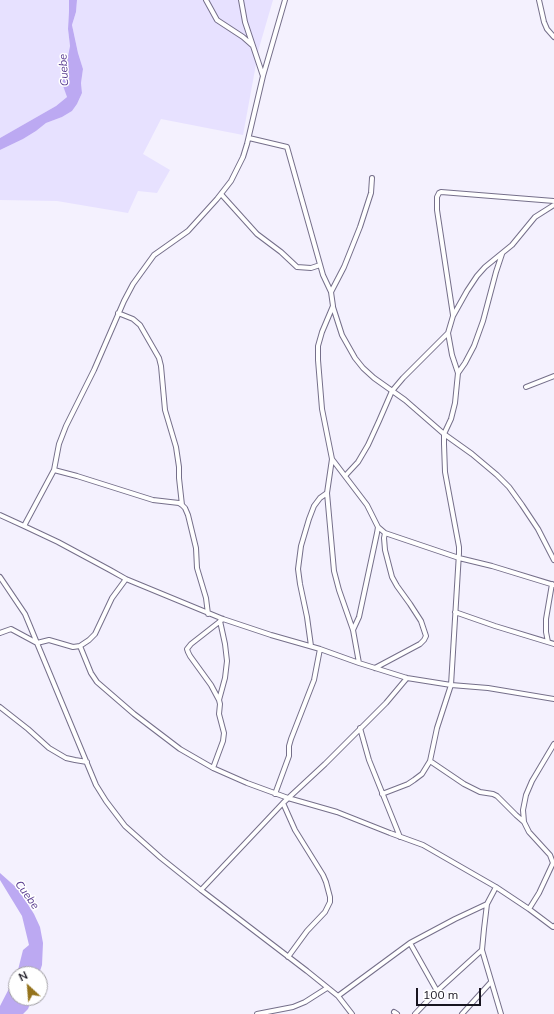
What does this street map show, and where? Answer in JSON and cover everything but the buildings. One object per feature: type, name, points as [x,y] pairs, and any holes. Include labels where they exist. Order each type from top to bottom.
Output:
[{"type":"street","points":[[206,0],[217,20],[243,37],[253,46]]},
{"type":"street","points":[[241,0],[245,22],[263,76]]},
{"type":"street","points":[[24,526],[54,470],[66,426],[94,370],[118,313],[133,284],[154,255],[188,231],[221,194],[243,157],[249,138],[263,76],[285,0]]},
{"type":"street","points":[[539,0],[544,22],[547,29],[554,37]]},
{"type":"street","points":[[249,138],[287,147],[320,265],[331,292],[333,306],[342,334],[355,358],[374,378],[405,400],[444,434],[457,442],[492,470],[509,487],[538,529],[554,560]]},
{"type":"street","points":[[331,292],[344,267],[360,228],[371,192],[372,178]]},
{"type":"street","points":[[453,316],[437,210],[437,197],[439,193],[554,201]]},
{"type":"street","points":[[221,194],[257,234],[297,267],[311,268],[320,265]]},
{"type":"street","points":[[382,794],[408,784],[422,774],[430,761],[437,728],[452,685],[459,547],[445,472],[444,434],[451,419],[455,403],[458,372],[452,356],[448,333],[453,316],[466,291],[485,267],[512,245],[535,216],[554,205]]},
{"type":"street","points":[[458,372],[465,363],[474,346],[503,253]]},
{"type":"street","points":[[333,306],[318,346],[322,409],[332,458],[327,493],[334,570],[339,590],[353,630],[359,663]]},
{"type":"street","points":[[118,313],[133,319],[140,325],[159,358],[165,410],[176,447],[179,467],[178,478],[182,504]]},
{"type":"street","points":[[345,476],[358,462],[368,445],[392,391],[448,333]]},
{"type":"street","points":[[526,387],[554,376]]},
{"type":"street","points":[[332,458],[367,506],[378,527],[385,533],[459,558],[492,566],[553,585],[546,619],[548,642]]},
{"type":"street","points":[[54,470],[153,500],[182,504],[186,508],[196,548],[197,568],[206,598],[208,614]]},
{"type":"street","points":[[311,646],[298,570],[301,546],[309,519],[314,506],[320,498],[327,493]]},
{"type":"street","points":[[0,515],[126,579],[221,620],[311,646],[407,678],[452,685],[488,688],[554,699]]},
{"type":"street","points":[[353,630],[359,617],[378,527]]},
{"type":"street","points":[[375,668],[420,644],[426,636],[421,621],[392,577],[385,550],[385,533]]},
{"type":"street","points":[[0,577],[25,614],[96,785],[125,826],[161,858],[201,890],[338,996],[352,1014]]},
{"type":"street","points":[[0,633],[11,629],[36,643],[50,640],[73,647],[80,646],[95,634],[112,598],[126,579]]},
{"type":"street","points":[[455,612],[554,644]]},
{"type":"street","points":[[213,768],[223,741],[224,733],[219,714],[220,704],[212,685],[190,656],[187,649],[191,644],[221,620]]},
{"type":"street","points":[[219,700],[225,678],[227,661],[221,620]]},
{"type":"street","points":[[80,646],[91,673],[97,682],[134,714],[180,749],[213,768],[247,784],[337,812],[423,845],[496,887],[554,927]]},
{"type":"street","points":[[276,794],[289,756],[291,738],[314,680],[320,649]]},
{"type":"street","points":[[201,890],[282,803],[325,764],[386,703],[407,678]]},
{"type":"street","points":[[0,707],[49,748],[66,758],[87,762]]},
{"type":"street","points":[[360,728],[369,760],[400,837]]},
{"type":"street","points":[[524,822],[523,810],[526,795],[532,781],[554,744]]},
{"type":"street","points":[[430,761],[464,784],[480,792],[497,796],[524,822],[529,832],[550,855],[554,862],[539,893],[529,909]]},
{"type":"street","points":[[282,803],[295,830],[323,875],[330,897],[330,902],[325,912],[307,931],[288,957]]},
{"type":"street","points":[[496,887],[487,904],[482,950],[501,1014]]},
{"type":"street","points":[[338,996],[410,943],[487,904]]},
{"type":"street","points":[[410,943],[437,991]]},
{"type":"street","points":[[415,1014],[437,991],[482,950]]},
{"type":"street","points":[[462,1014],[491,982]]},
{"type":"street","points":[[257,1014],[293,1007],[305,1002],[327,988]]},
{"type":"shaded area","points":[[0,0],[69,0],[68,29],[70,46],[64,69],[67,97],[56,106],[0,138]]},
{"type":"shaded area","points":[[77,0],[273,0],[259,48],[243,135],[161,119],[143,154],[170,170],[157,193],[138,191],[128,213],[57,201],[0,200],[0,150],[23,139],[46,123],[62,117],[72,111],[82,93],[81,83],[83,69],[72,25],[76,12]]},
{"type":"water","name":"Cuebe","points":[[69,0],[77,0],[76,12],[72,25],[83,69],[81,83],[82,93],[77,104],[72,111],[62,117],[46,123],[23,139],[0,150],[0,138],[56,106],[67,97],[61,80],[70,46],[68,29]]},
{"type":"water","points":[[0,873],[18,889],[34,914],[40,927],[43,943],[42,966],[19,966],[23,950],[29,945],[22,916],[0,880]]},
{"type":"water","points":[[8,990],[8,1006],[29,1006],[23,1014],[0,1014],[0,1006]]}]
